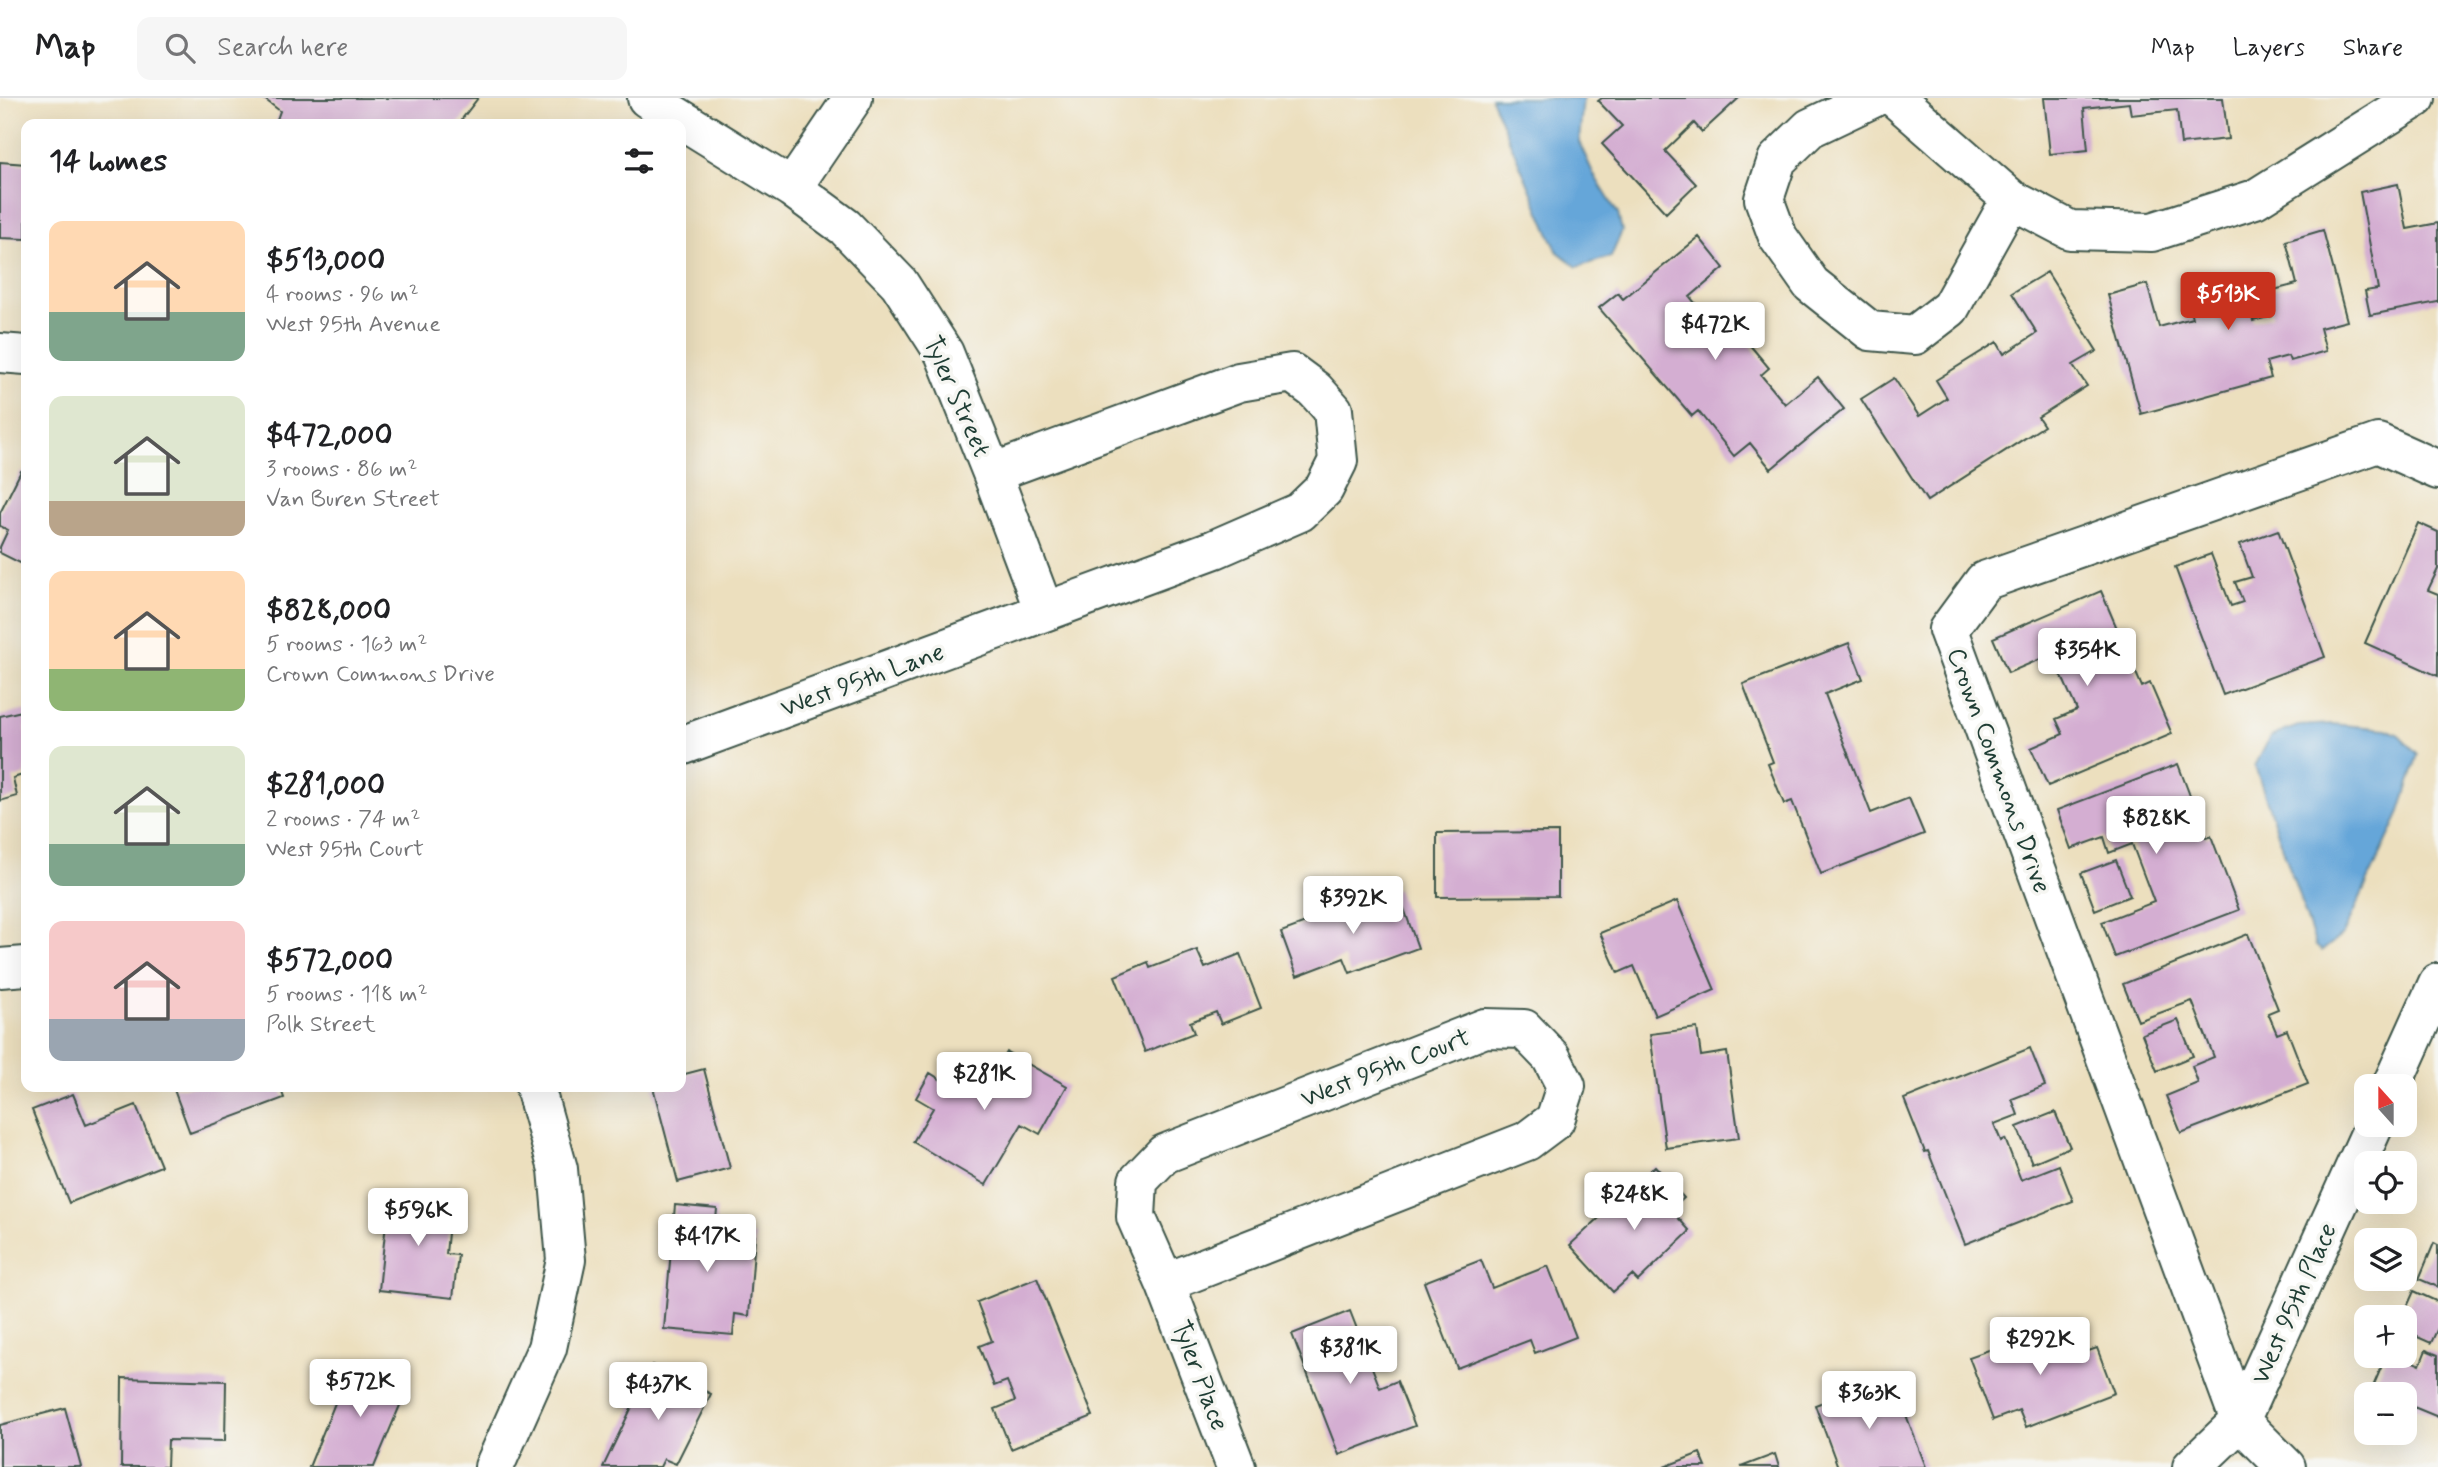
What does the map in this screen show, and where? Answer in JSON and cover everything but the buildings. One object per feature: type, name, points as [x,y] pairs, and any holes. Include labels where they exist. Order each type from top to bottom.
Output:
[{"type":"street","name":"Tyler Street","points":[[647,98],[681,119]]},
{"type":"street","points":[[792,188],[853,98]]},
{"type":"street","points":[[1873,98],[1810,128],[1777,160],[1764,199],[1778,237],[1811,284],[1870,331],[1915,335],[1950,308],[2011,199]]},
{"type":"street","points":[[1895,98],[2011,199],[2070,230],[2152,232],[2255,199],[2416,98]]},
{"type":"street","name":"Tyler Street","points":[[686,122],[792,188],[845,227],[899,283],[944,353],[1044,611]]},
{"type":"street","points":[[0,353],[21,355]]},
{"type":"street","name":"West 95th Lane","points":[[686,744],[1215,549],[1300,512],[1324,489],[1338,461],[1333,410],[1315,390],[1292,373],[1239,382],[992,473]]},
{"type":"street","name":"Crown Commons Drive","points":[[2240,1421],[1948,630],[1984,581],[2378,443],[2438,470]]},
{"type":"street","points":[[0,968],[21,966]]},
{"type":"street","points":[[2397,1074],[2438,984]]},
{"type":"street","name":"West 95th Court","points":[[1485,1028],[1524,1029],[1551,1057],[1566,1086],[1555,1120],[1527,1141],[1165,1283],[1136,1217],[1138,1181],[1164,1154],[1485,1028]]},
{"type":"street","points":[[494,1467],[547,1349],[566,1260],[558,1169],[536,1092]]},
{"type":"street","name":"West 95th Place","points":[[2192,1467],[2240,1421],[2368,1138]]},
{"type":"street","name":"Tyler Place","points":[[1165,1283],[1236,1467]]},
{"type":"street","points":[[2240,1421],[2286,1467]]},
{"type":"water","points":[[1491,98],[1583,98],[1579,142],[1594,175],[1618,214],[1622,231],[1611,257],[1577,267],[1557,251]]},
{"type":"water","points":[[2332,724],[2387,729],[2399,735],[2418,754],[2399,815],[2343,934],[2322,951],[2316,946],[2255,766],[2270,737],[2298,726]]}]
